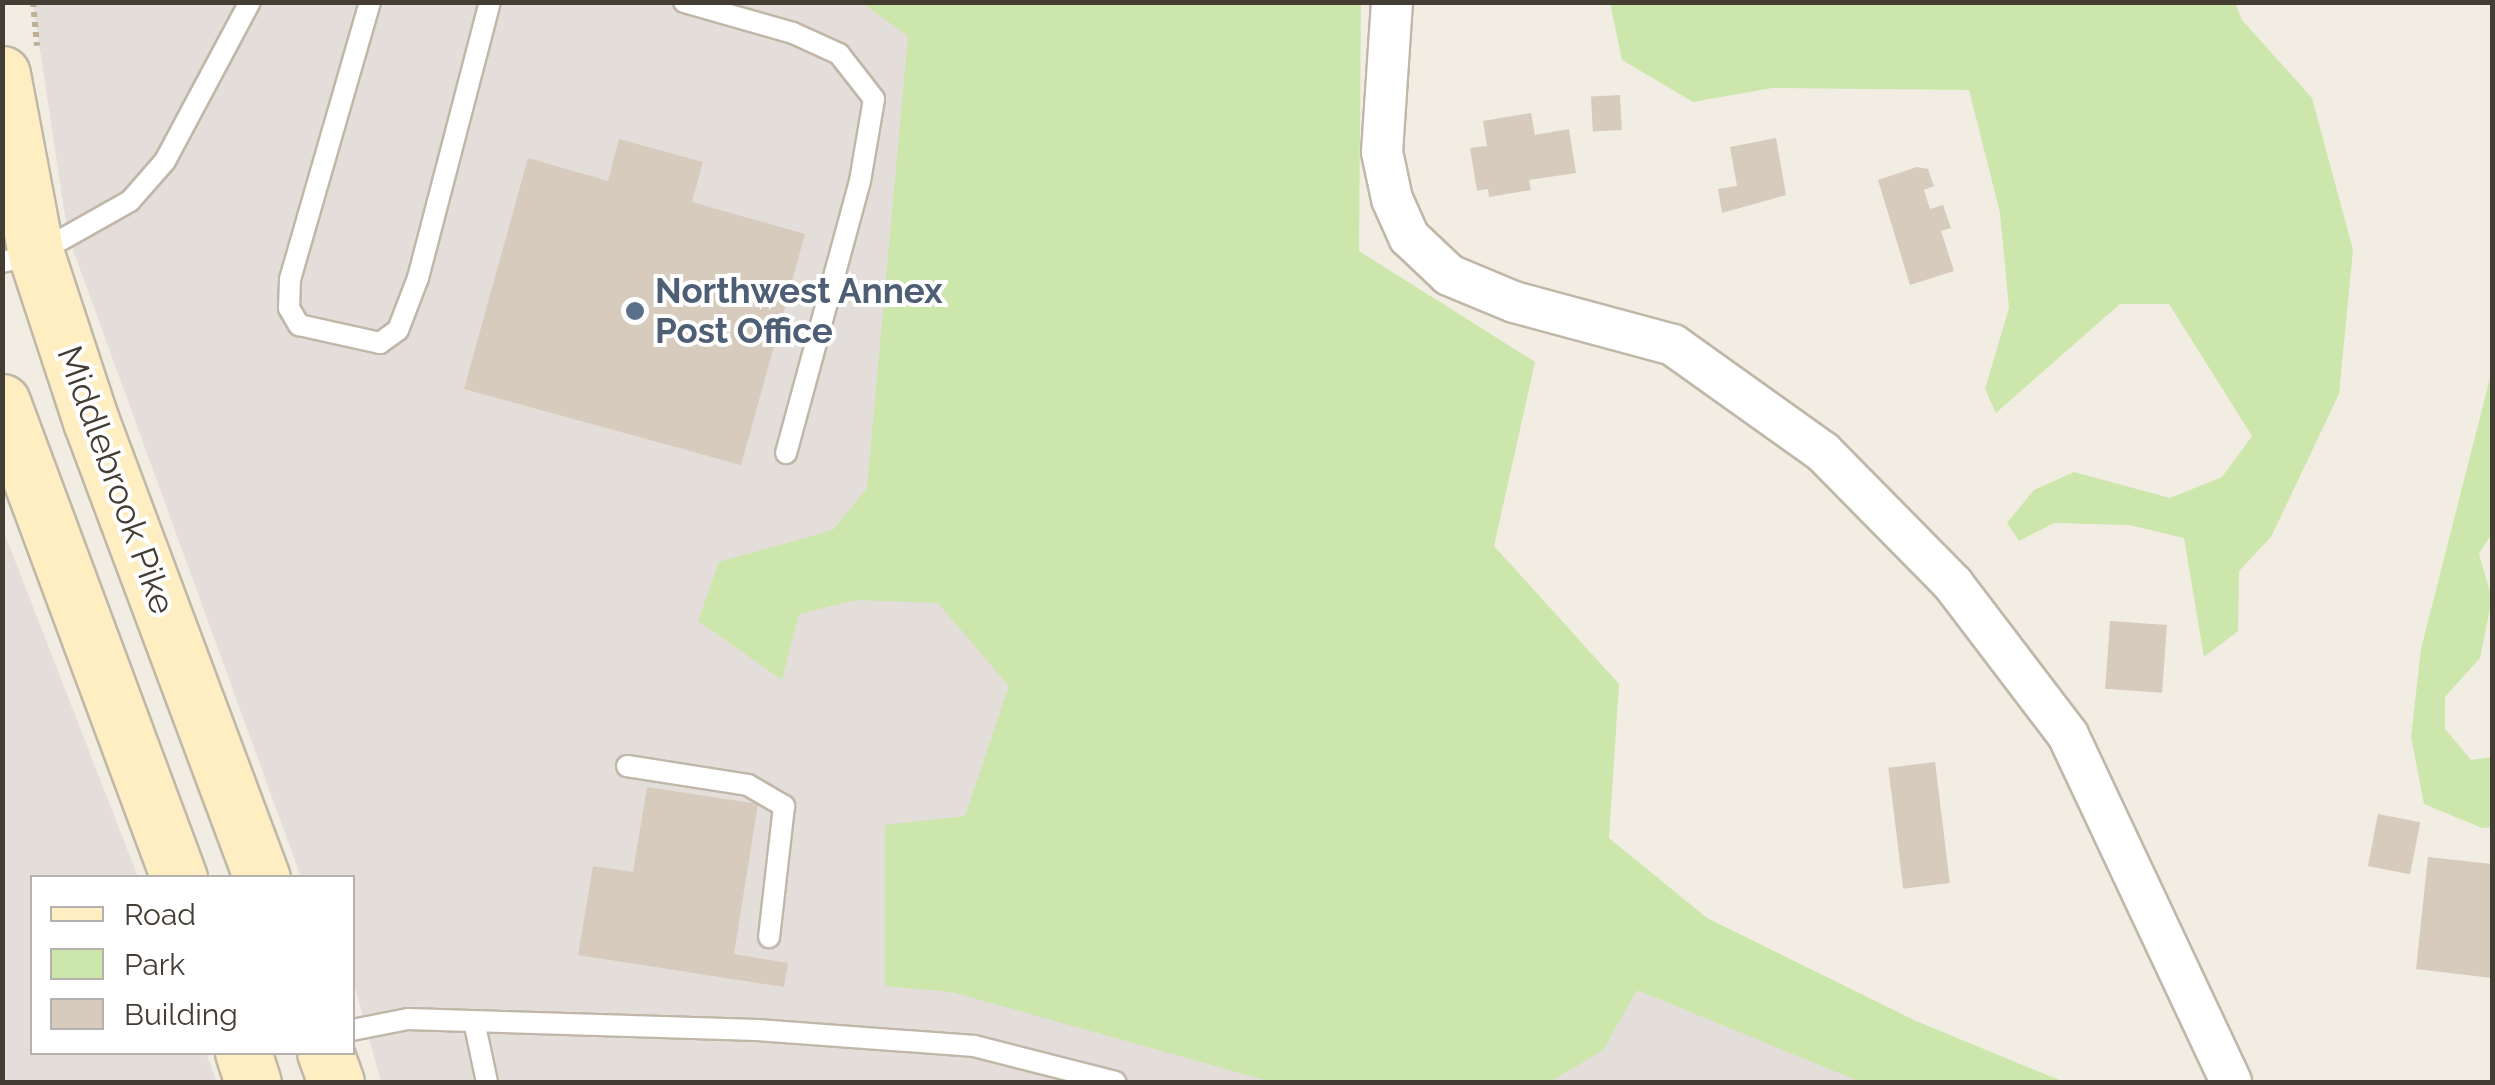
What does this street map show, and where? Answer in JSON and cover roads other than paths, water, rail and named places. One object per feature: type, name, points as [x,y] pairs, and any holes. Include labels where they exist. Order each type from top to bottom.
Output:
[{"type":"main road","name":"Middlebrook Pike","points":[[2,74],[20,258],[91,421],[261,875]]},
{"type":"main road","points":[[2,402],[178,875]]},
{"type":"main road","points":[[244,1055],[253,1082]]},
{"type":"main road","points":[[327,1055],[336,1082]]},
{"type":"street","points":[[1392,2],[1382,152],[1392,199],[1409,237],[1449,275],[1514,302],[1673,345],[1823,452],[1953,584],[2068,735],[2231,1082]]},
{"type":"lane","points":[[20,258],[130,202],[164,161],[250,2]]},
{"type":"lane","points":[[370,2],[290,280],[289,308],[299,325],[380,344],[398,330],[418,278],[490,2]]},
{"type":"lane","points":[[684,2],[793,33],[839,54],[874,99],[860,181],[786,453]]},
{"type":"lane","points":[[626,766],[748,785],[784,806],[769,937]]},
{"type":"lane","points":[[355,1029],[408,1018],[974,1046],[1115,1082]]},
{"type":"lane","points":[[474,1021],[487,1082]]},
{"type":"place","name":"Northwest Annex Post Office","points":[[635,311]]}]
